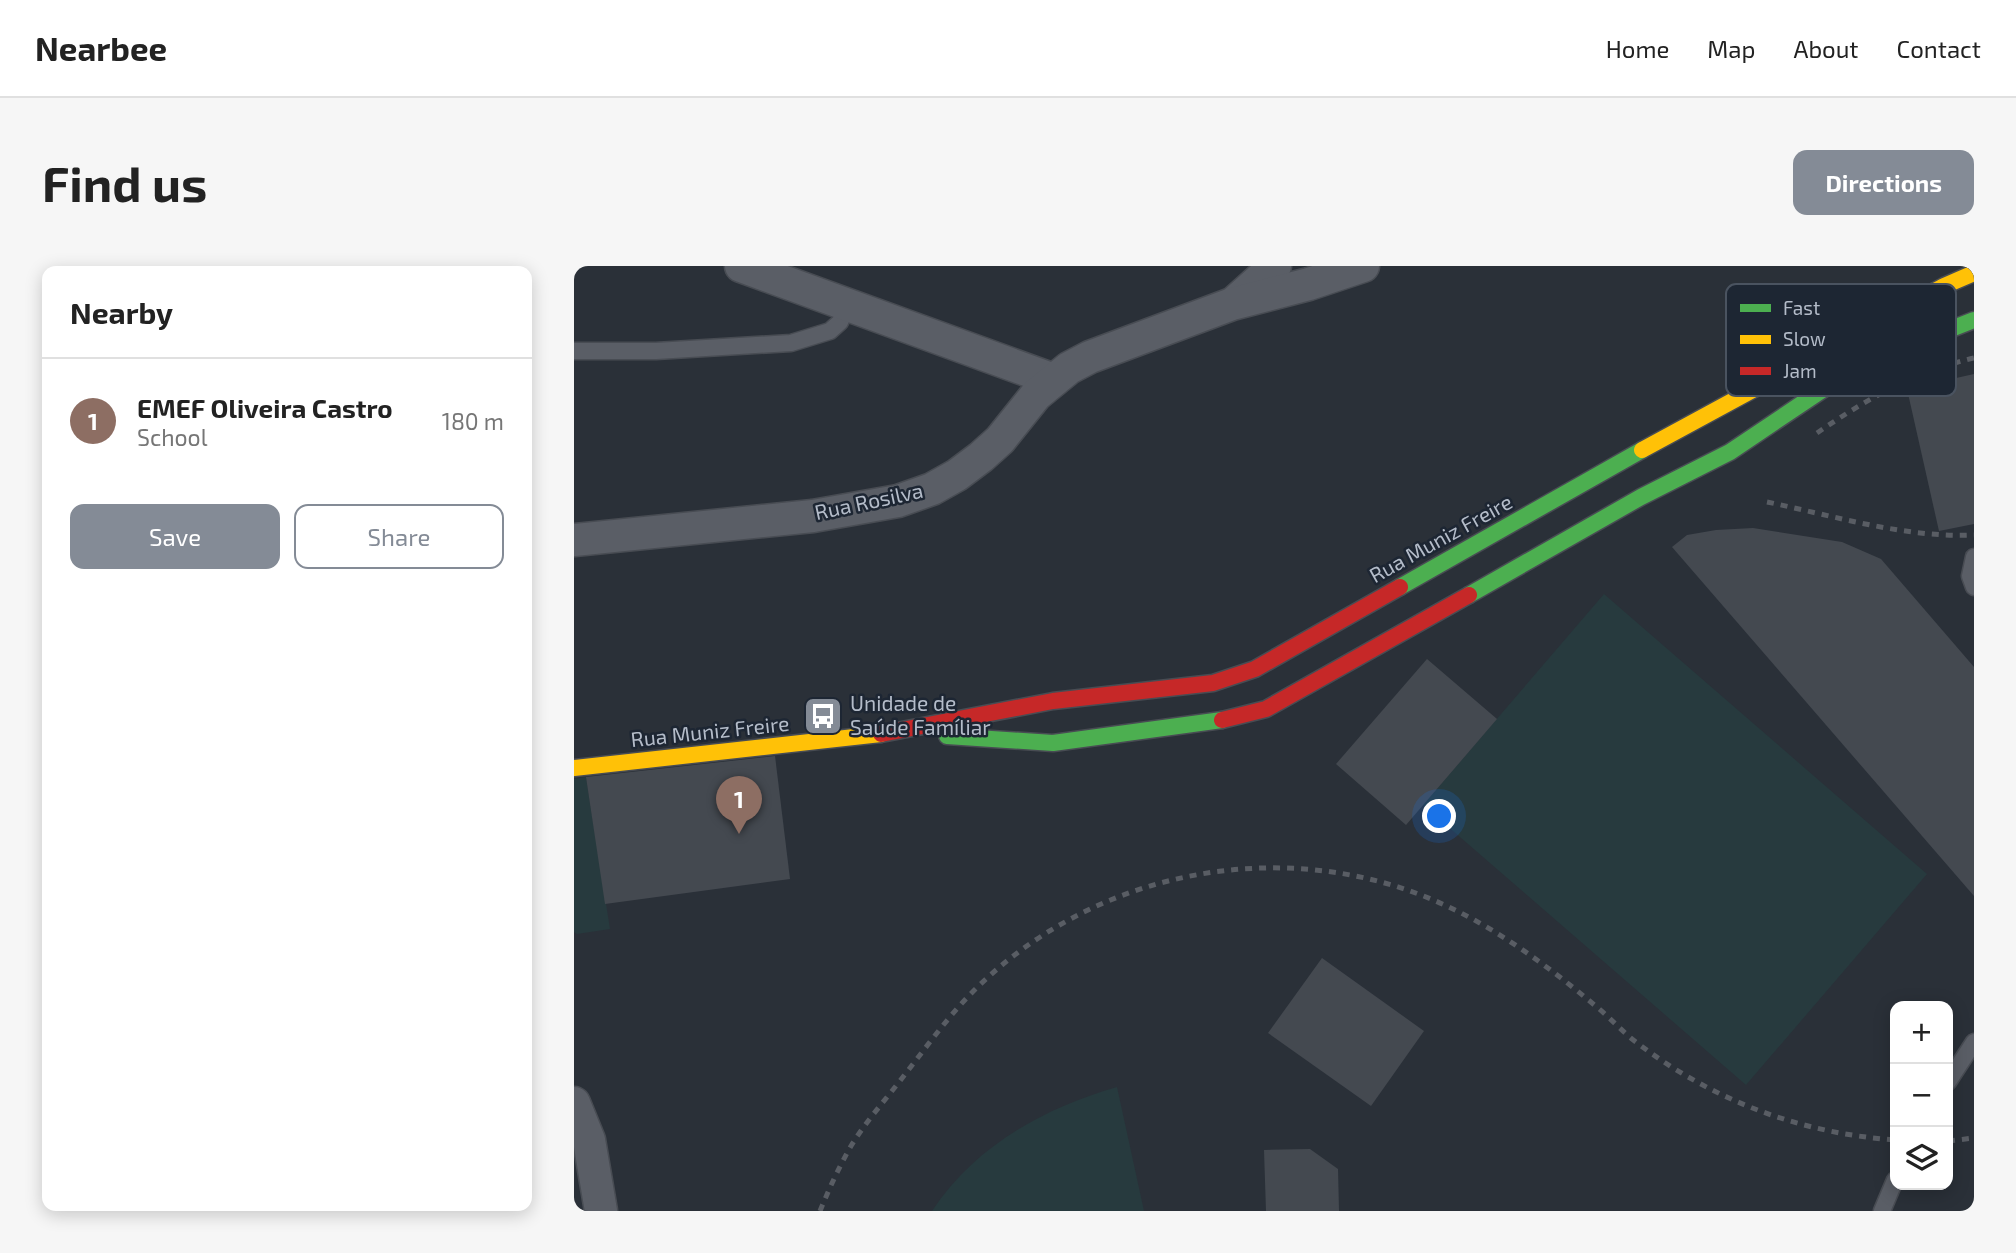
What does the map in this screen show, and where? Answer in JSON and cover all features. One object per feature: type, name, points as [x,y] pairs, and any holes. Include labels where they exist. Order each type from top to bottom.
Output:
[{"type":"street","points":[[741,266],[1054,380]]},
{"type":"street","points":[[1232,304],[1275,266]]},
{"type":"street","name":"Rua Rosilva","points":[[574,540],[813,516],[860,509],[909,497],[932,489],[981,457],[1000,440],[1036,395],[1069,368],[1090,357],[1232,304],[1309,284],[1363,266]]},
{"type":"street","name":"Rua Muniz Freire","points":[[1949,284],[1974,273]]},
{"type":"street","name":"Rua Muniz Freire","points":[[1956,327],[1974,320]]},
{"type":"street","name":"Rua Muniz Freire","points":[[574,768],[892,733],[1053,701],[1213,683],[1237,676],[1255,669],[1497,531],[1743,396]]},
{"type":"street","name":"Rua Muniz Freire","points":[[892,733],[1053,743],[1212,722],[1266,709],[1641,497],[1730,452],[1813,396]]},
{"type":"street","points":[[1497,531],[1521,566]]},
{"type":"street","points":[[574,1103],[589,1140],[601,1211]]},
{"type":"lane","points":[[574,351],[656,351],[791,343],[830,331],[840,322],[847,306]]},
{"type":"lane","points":[[1974,557],[1970,576],[1974,587]]},
{"type":"lane","points":[[1953,1074],[1974,1042]]},
{"type":"lane","points":[[1882,1211],[1891,1190]]},
{"type":"green space","points":[[1604,594],[1927,874],[1746,1085],[1423,805]]},
{"type":"green space","points":[[586,777],[610,929],[577,934],[574,932],[574,779]]},
{"type":"green space","points":[[1117,1087],[1144,1211],[932,1211],[969,1167],[1013,1132],[1063,1106]]},
{"type":"building","points":[[1974,374],[1974,524],[1939,531],[1909,396],[1956,396],[1956,378]]},
{"type":"building","points":[[1753,528],[1842,542],[1881,559],[1974,667],[1974,896],[1672,547],[1687,535]]},
{"type":"building","points":[[1427,659],[1497,719],[1406,825],[1336,764]]},
{"type":"building","points":[[775,756],[790,879],[605,904],[586,777]]},
{"type":"building","points":[[1322,958],[1424,1031],[1371,1106],[1268,1033]]},
{"type":"building","points":[[1310,1149],[1338,1169],[1339,1211],[1266,1211],[1264,1150]]},
{"type":"railway","points":[[1956,363],[1974,358]]},
{"type":"railway","points":[[1817,433],[1878,396]]},
{"type":"railway","points":[[1767,502],[1896,530],[1974,535]]},
{"type":"railway","points":[[820,1211],[851,1146],[934,1037],[986,979],[1036,940],[1090,909],[1148,887],[1209,873],[1271,868],[1333,872],[1394,886],[1453,909],[1528,954],[1581,994],[1632,1039],[1692,1079],[1723,1095],[1789,1121],[1824,1130],[1890,1139]]},
{"type":"railway","points":[[1953,1140],[1974,1138]]},
{"type":"traffic: fast","points":[[1956,327],[1974,320]]},
{"type":"traffic: fast","points":[[1469,595],[1641,497],[1730,452],[1813,396]]},
{"type":"traffic: fast","points":[[1400,587],[1642,450]]},
{"type":"traffic: fast","points":[[947,736],[1053,743],[1222,720]]},
{"type":"traffic: slow","points":[[1949,284],[1974,273]]},
{"type":"traffic: slow","points":[[1642,450],[1741,396]]},
{"type":"traffic: slow","points":[[574,768],[881,734]]},
{"type":"traffic: jam","points":[[881,734],[1053,701],[1213,683],[1255,669],[1400,587]]},
{"type":"traffic: jam","points":[[1222,720],[1266,709],[1469,595]]},
{"type":"place","name":"Unidade de Saúde Famíliar","points":[[823,716]]},
{"type":"place","name":"EMEF Oliveira Castro","points":[[739,834]]}]
